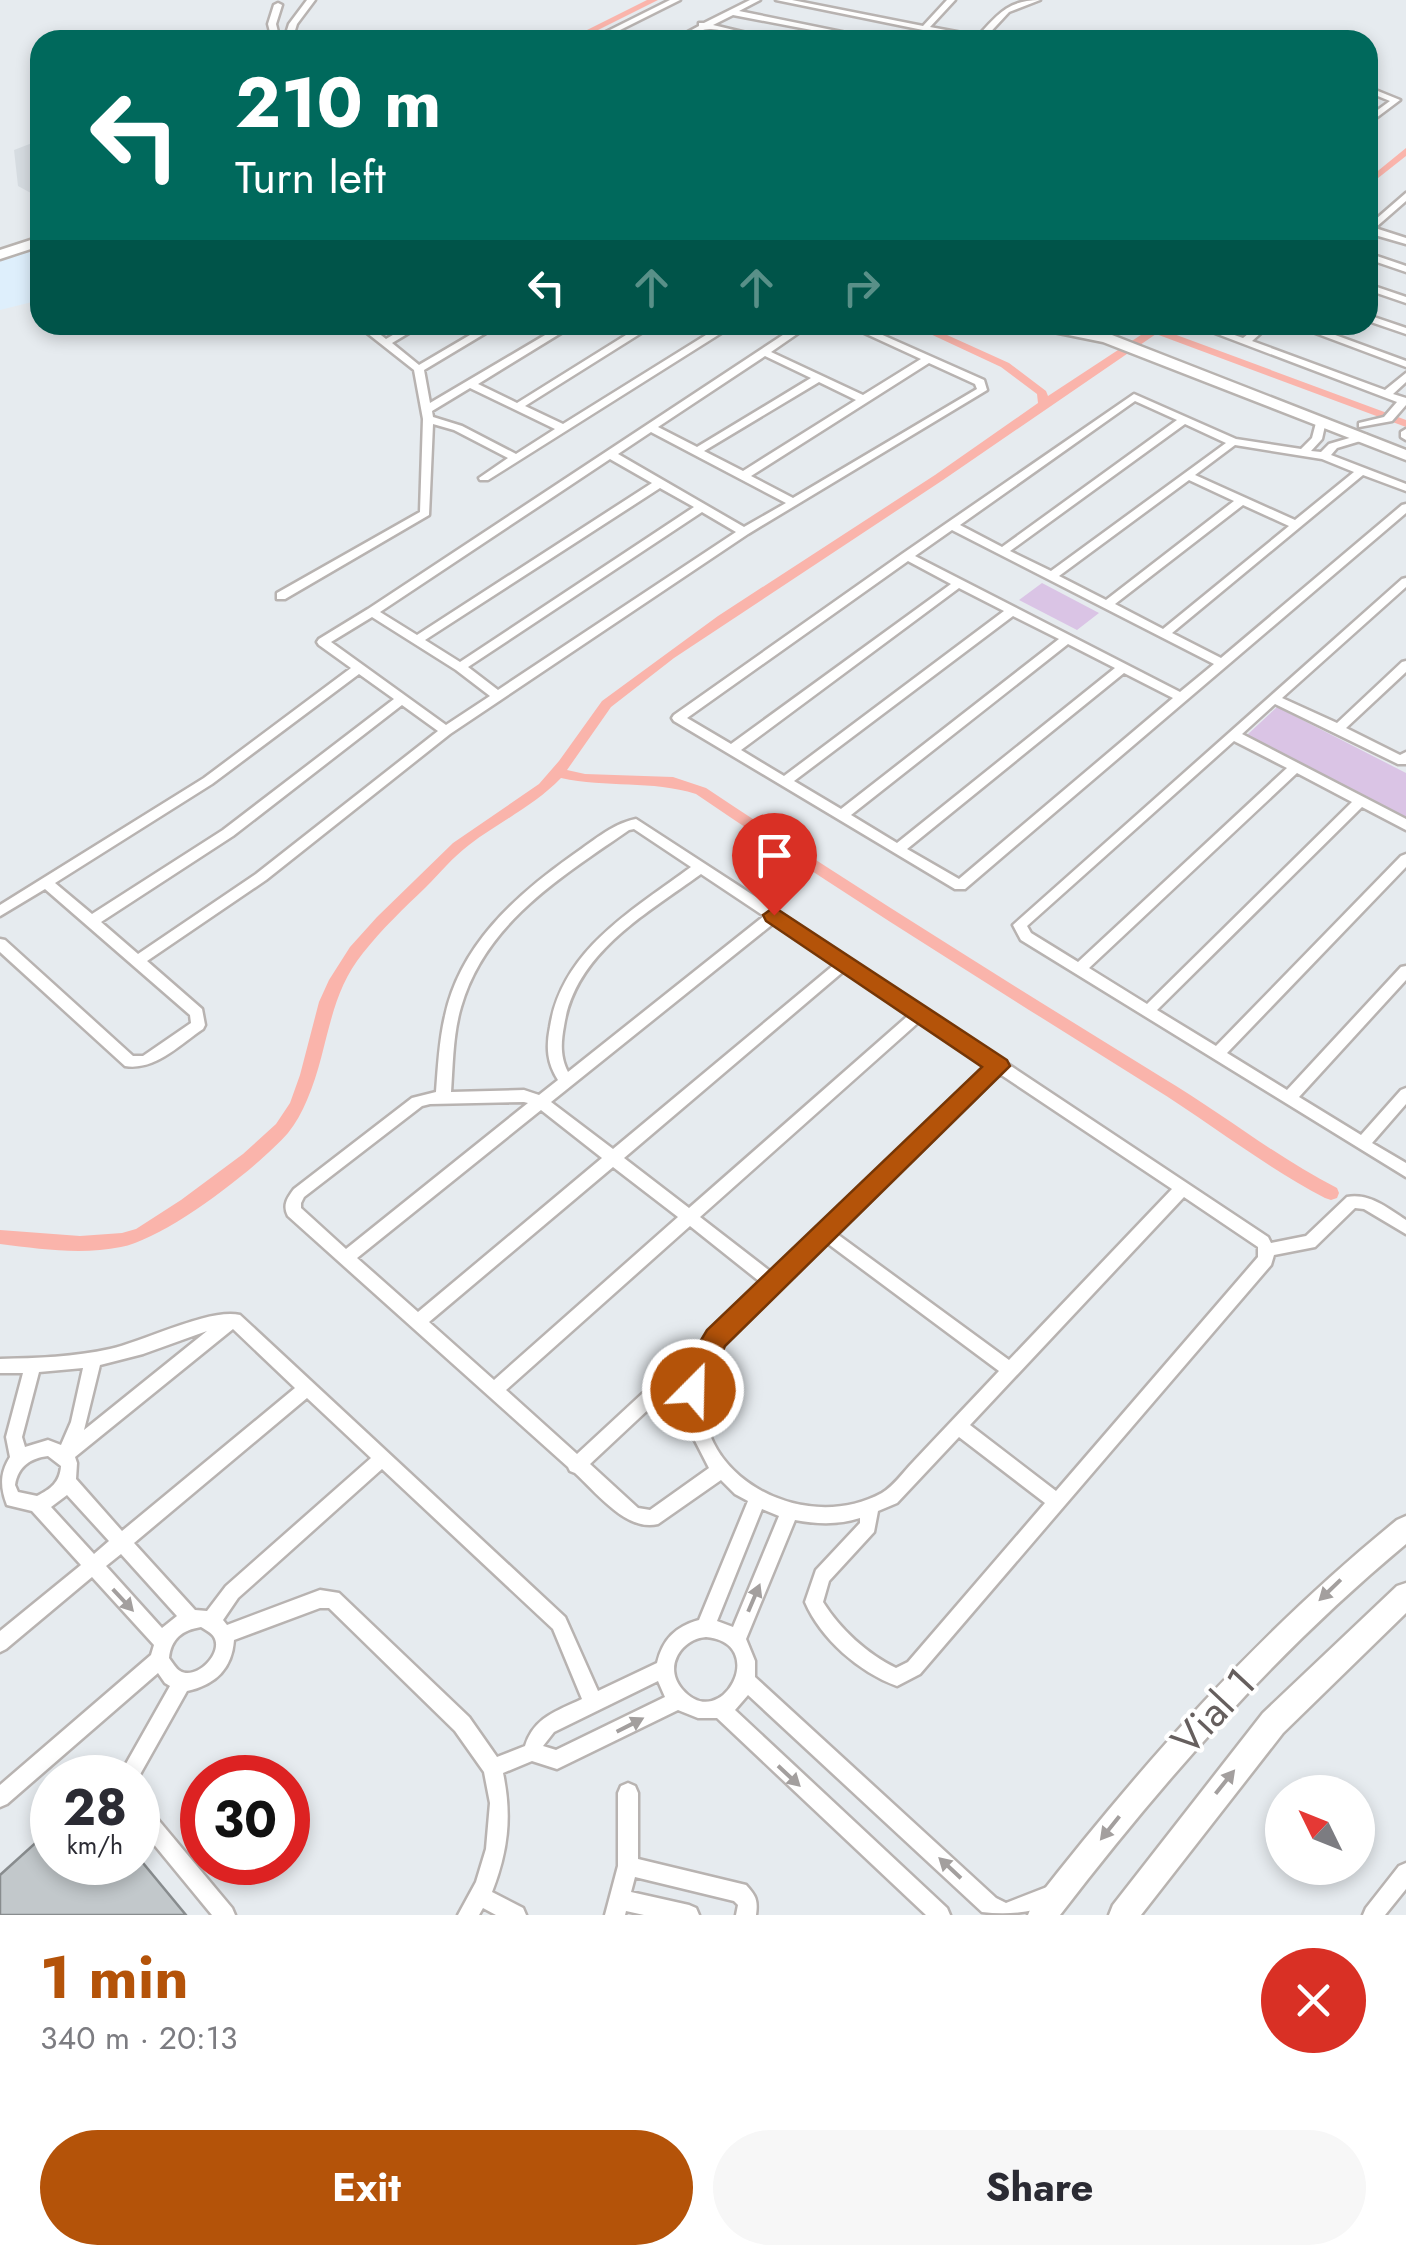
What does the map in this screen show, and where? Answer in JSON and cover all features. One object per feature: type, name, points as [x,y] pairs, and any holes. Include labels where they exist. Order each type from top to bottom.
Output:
[{"type":"street","points":[[614,30],[676,0]]},
{"type":"street","points":[[628,30],[690,0]]},
{"type":"street","points":[[694,30],[756,0]]},
{"type":"street","points":[[780,0],[938,30]]},
{"type":"street","points":[[821,8],[839,0]]},
{"type":"street","points":[[926,27],[951,0]]},
{"type":"street","points":[[988,30],[1006,10],[1036,0]]},
{"type":"street","points":[[274,30],[276,2],[291,8],[311,1]]},
{"type":"street","points":[[290,30],[311,1]]},
{"type":"street","points":[[730,12],[824,30]]},
{"type":"street","points":[[702,25],[725,30]]},
{"type":"street","points":[[1378,92],[1396,100],[1378,114]]},
{"type":"street","points":[[1378,220],[1406,196]]},
{"type":"street","points":[[1392,208],[1406,213]]},
{"type":"street","points":[[1378,232],[1406,241]]},
{"type":"street","points":[[0,243],[30,234]]},
{"type":"street","points":[[0,255],[30,245]]},
{"type":"street","points":[[1378,259],[1406,269]]},
{"type":"street","points":[[1378,290],[1406,300]]},
{"type":"street","points":[[1378,322],[1406,332]]},
{"type":"street","points":[[281,596],[425,513],[428,414],[419,369],[377,335]]},
{"type":"street","points":[[387,342],[399,335]]},
{"type":"street","points":[[419,369],[477,335]]},
{"type":"street","points":[[428,414],[552,335]]},
{"type":"street","points":[[518,407],[634,335]]},
{"type":"street","points":[[484,478],[713,335]]},
{"type":"street","points":[[446,731],[323,642],[790,335]]},
{"type":"street","points":[[137,961],[262,877],[446,731],[744,532],[982,390],[980,382],[876,335]]},
{"type":"street","points":[[881,338],[884,335]]},
{"type":"street","points":[[1091,335],[1320,421],[1406,436]]},
{"type":"street","points":[[1127,335],[1364,431],[1406,454]]},
{"type":"street","points":[[1226,335],[1404,401],[1400,409],[1382,422],[1333,446],[1324,456]]},
{"type":"street","points":[[1246,342],[1254,335]]},
{"type":"street","points":[[1326,335],[1406,364]]},
{"type":"street","points":[[764,352],[863,399]]},
{"type":"street","points":[[743,476],[928,358]]},
{"type":"street","points":[[1388,393],[1406,376]]},
{"type":"street","points":[[696,452],[819,378]]},
{"type":"street","points":[[470,384],[564,429]]},
{"type":"street","points":[[1406,488],[1324,456],[1233,442],[1134,398],[678,718],[953,885],[962,885],[1406,507]]},
{"type":"street","points":[[428,414],[516,458]]},
{"type":"street","points":[[1004,551],[1185,419]]},
{"type":"street","points":[[1304,452],[1317,439],[1320,421]]},
{"type":"street","points":[[650,427],[792,502]]},
{"type":"street","points":[[1052,576],[1233,442]]},
{"type":"street","points":[[610,454],[744,532]]},
{"type":"street","points":[[1164,634],[1362,470]]},
{"type":"street","points":[[1189,476],[1296,525]]},
{"type":"street","points":[[418,640],[660,483]]},
{"type":"street","points":[[1107,604],[1242,500]]},
{"type":"street","points":[[460,667],[702,508]]},
{"type":"street","points":[[951,524],[1221,662]]},
{"type":"street","points":[[906,556],[1180,698]]},
{"type":"street","points":[[1406,580],[1400,594],[1274,699],[1020,924],[1026,936],[1406,1170]]},
{"type":"street","points":[[732,750],[959,584]]},
{"type":"street","points":[[784,782],[1012,610]]},
{"type":"street","points":[[372,612],[460,667],[498,696]]},
{"type":"street","points":[[840,816],[1067,639]]},
{"type":"street","points":[[1338,729],[1406,665]]},
{"type":"street","points":[[0,911],[208,781],[358,668]]},
{"type":"street","points":[[896,850],[1123,668]]},
{"type":"street","points":[[1274,699],[1405,760]]},
{"type":"street","points":[[92,921],[228,833],[402,700]]},
{"type":"street","points":[[1233,736],[1406,825]]},
{"type":"street","points":[[1080,968],[1296,767]]},
{"type":"street","points":[[1148,1011],[1361,802]]},
{"type":"street","points":[[443,1097],[450,1024],[459,990],[484,942],[518,903],[628,824],[642,826],[1259,1239],[1267,1250],[1265,1260],[914,1668],[898,1677],[882,1672],[839,1634],[817,1611],[814,1602],[822,1576],[868,1526],[869,1509]]},
{"type":"street","points":[[1218,1053],[1406,859]]},
{"type":"street","points":[[568,1080],[556,1065],[554,1053],[556,1020],[568,983],[601,943],[701,866]]},
{"type":"street","points":[[0,944],[128,1061],[136,1064],[193,1029],[200,1019],[47,882]]},
{"type":"street","points":[[346,1258],[774,915]]},
{"type":"street","points":[[417,1323],[845,963]]},
{"type":"street","points":[[1290,1097],[1406,971]]},
{"type":"street","points":[[493,1391],[920,1014]]},
{"type":"street","points":[[998,1066],[716,1338],[697,1375],[694,1417],[722,1470],[756,1502],[788,1512],[835,1516],[869,1509],[892,1497],[1183,1188]]},
{"type":"street","points":[[1363,1143],[1406,1094]]},
{"type":"street","points":[[722,1470],[646,1518],[628,1511],[294,1212],[296,1197],[417,1102],[443,1097],[524,1096],[541,1102],[774,1283]]},
{"type":"street","points":[[1267,1250],[1310,1242],[1352,1201],[1363,1202],[1406,1228]]},
{"type":"street","points":[[826,1233],[1011,1371]]},
{"type":"street","points":[[64,1456],[234,1320]]},
{"type":"street","points":[[0,1366],[93,1360],[134,1350],[211,1322],[234,1320],[558,1624],[593,1702]]},
{"type":"street","points":[[64,1456],[79,1422],[93,1360]]},
{"type":"street","points":[[19,1459],[14,1438],[33,1366]]},
{"type":"street","points":[[576,1466],[663,1385],[697,1375]]},
{"type":"street","points":[[0,1644],[307,1388]]},
{"type":"street","points":[[958,1426],[1057,1502]]},
{"type":"street","points":[[38,1449],[57,1451],[64,1456],[70,1472],[60,1492],[37,1504],[4,1497],[7,1476],[19,1459],[38,1449]]},
{"type":"street","points":[[37,1504],[161,1651],[171,1678],[194,1682],[216,1668],[223,1658],[218,1628],[232,1592],[383,1458]]},
{"type":"street","points":[[67,1482],[191,1619],[218,1628],[320,1599],[340,1602],[462,1724],[493,1768],[499,1793],[500,1826],[492,1868],[468,1915]]},
{"type":"street","points":[[705,1628],[756,1502]]},
{"type":"street","points":[[736,1641],[788,1512]]},
{"type":"street","name":"Vial 1","points":[[1042,1915],[1220,1700],[1337,1583],[1406,1528]]},
{"type":"street","name":"Vial 1","points":[[1123,1915],[1273,1722],[1406,1595]]},
{"type":"street","points":[[0,1797],[161,1651],[174,1627],[191,1619]]},
{"type":"street","points":[[532,1752],[536,1739],[548,1725],[664,1668],[679,1638],[705,1628],[722,1631],[736,1641],[744,1653],[746,1681],[731,1702],[706,1710],[679,1700],[670,1689],[664,1668]]},
{"type":"street","points":[[746,1681],[989,1904],[1005,1913],[1061,1890]]},
{"type":"street","points":[[140,1755],[182,1682]]},
{"type":"street","points":[[493,1768],[532,1752],[558,1760],[679,1700]]},
{"type":"street","points":[[720,1708],[940,1915]]},
{"type":"street","points":[[628,1792],[628,1866],[618,1908],[688,1915]]},
{"type":"street","points":[[160,1838],[225,1915]]},
{"type":"street","points":[[628,1866],[740,1892],[748,1901],[746,1915]]},
{"type":"street","points":[[1374,1915],[1402,1884]]},
{"type":"street","points":[[480,1896],[516,1915]]},
{"type":"shaded area","points":[[30,144],[30,193],[18,186],[14,150]]},
{"type":"shaded area","points":[[30,249],[30,302],[0,310],[0,259]]},
{"type":"shaded area","points":[[1042,583],[1099,613],[1077,630],[1019,600]]},
{"type":"shaded area","points":[[1277,707],[1406,773],[1406,819],[1247,735]]},
{"type":"building","points":[[30,1848],[30,1885],[160,1884],[186,1915],[0,1915],[0,1875]]},
{"type":"waterway","points":[[592,30],[654,0]]},
{"type":"waterway","points":[[1378,175],[1406,151]]},
{"type":"waterway","points":[[938,335],[1005,365],[1042,393],[1044,404]]},
{"type":"waterway","points":[[1044,404],[1148,335]]},
{"type":"waterway","points":[[1167,335],[1406,424]]},
{"type":"waterway","points":[[0,1237],[80,1243],[140,1235],[170,1218],[249,1159],[291,1117],[308,1075],[327,1002],[355,951],[458,846],[544,787],[606,704],[723,618],[939,478],[1044,404]]},
{"type":"waterway","points":[[558,773],[585,779],[673,782],[701,791],[883,911],[1331,1193]]},
{"type":"route","points":[[693,1390],[702,1362],[716,1338],[998,1066],[774,915]]}]
